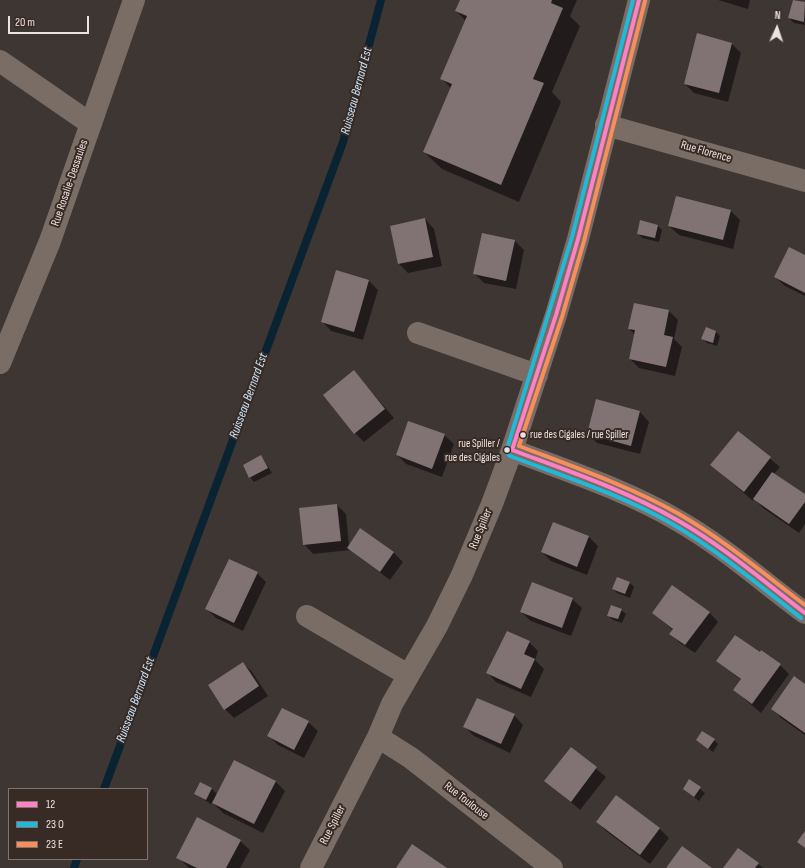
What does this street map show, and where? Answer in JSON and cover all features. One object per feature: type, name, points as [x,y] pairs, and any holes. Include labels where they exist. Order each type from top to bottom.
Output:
[{"type":"street","name":"Rue Rosalie-Dessaules","points":[[0,363],[50,241],[134,0]]},
{"type":"street","name":"Rue Spiller","points":[[311,868],[408,675],[437,626],[462,575],[512,450],[537,375],[578,239],[639,0]]},
{"type":"street","points":[[0,61],[91,124]]},
{"type":"street","name":"Rue Florence","points":[[606,125],[805,181]]},
{"type":"street","points":[[418,333],[537,375]]},
{"type":"street","points":[[512,450],[626,495],[677,520],[701,535],[805,613]]},
{"type":"street","points":[[307,616],[408,675]]},
{"type":"street","name":"Rue Toulouse","points":[[378,737],[411,758],[552,868]]},
{"type":"building","points":[[460,0],[552,0],[551,3],[563,8],[533,79],[544,83],[501,185],[423,152],[452,84],[440,79],[467,16],[455,11]]},
{"type":"building","points":[[793,0],[805,2],[804,22],[788,18]]},
{"type":"building","points":[[697,33],[732,43],[719,93],[684,84]]},
{"type":"building","points":[[676,196],[731,210],[723,240],[668,226]]},
{"type":"building","points":[[425,218],[433,257],[398,264],[390,226]]},
{"type":"building","points":[[640,220],[658,225],[655,238],[637,234]]},
{"type":"building","points":[[482,233],[515,240],[506,281],[473,274]]},
{"type":"building","points":[[789,247],[805,255],[805,293],[774,277]]},
{"type":"building","points":[[336,270],[369,280],[354,332],[321,322]]},
{"type":"building","points":[[634,303],[669,310],[664,335],[673,337],[666,367],[629,359],[635,330],[628,329]]},
{"type":"building","points":[[706,327],[716,331],[713,343],[701,339]]},
{"type":"building","points":[[354,370],[385,409],[354,434],[323,395]]},
{"type":"building","points":[[596,399],[640,411],[631,446],[587,434]]},
{"type":"building","points":[[408,421],[445,434],[432,469],[396,455]]},
{"type":"building","points":[[738,431],[771,457],[744,492],[710,465]]},
{"type":"building","points":[[261,455],[268,468],[249,478],[243,465]]},
{"type":"building","points":[[772,472],[805,494],[805,502],[789,524],[753,499]]},
{"type":"building","points":[[337,504],[341,541],[303,545],[299,508]]},
{"type":"building","points":[[553,522],[589,536],[577,567],[541,552]]},
{"type":"building","points":[[360,528],[394,552],[380,572],[347,548]]},
{"type":"building","points":[[229,559],[258,572],[234,623],[205,609]]},
{"type":"building","points":[[617,577],[630,582],[625,594],[612,589]]},
{"type":"building","points":[[532,582],[573,598],[562,628],[520,612]]},
{"type":"building","points":[[672,585],[710,612],[685,645],[669,634],[673,629],[652,613]]},
{"type":"building","points":[[611,605],[622,609],[618,619],[607,616]]},
{"type":"building","points":[[507,631],[530,641],[524,654],[535,659],[521,689],[486,673]]},
{"type":"building","points":[[735,635],[781,664],[752,704],[733,690],[741,679],[716,661]]},
{"type":"building","points":[[243,662],[259,686],[224,710],[208,685]]},
{"type":"building","points":[[794,676],[805,684],[805,733],[771,709]]},
{"type":"building","points":[[477,698],[515,714],[501,744],[463,727]]},
{"type":"building","points":[[282,708],[309,721],[294,750],[267,736]]},
{"type":"building","points":[[702,731],[715,739],[708,749],[696,740]]},
{"type":"building","points":[[571,747],[597,767],[571,802],[544,781]]},
{"type":"building","points":[[234,760],[276,781],[254,824],[212,803]]},
{"type":"building","points":[[689,779],[701,787],[694,797],[683,789]]},
{"type":"building","points":[[200,782],[212,788],[206,800],[194,794]]},
{"type":"building","points":[[616,795],[660,828],[640,855],[596,822]]},
{"type":"building","points":[[197,817],[241,840],[226,868],[197,868],[176,858]]},
{"type":"building","points":[[805,831],[805,848],[797,842]]},
{"type":"building","points":[[412,844],[447,868],[396,868]]},
{"type":"building","points":[[682,846],[712,868],[666,868]]},
{"type":"building","points":[[738,848],[759,863],[755,868],[723,868]]},
{"type":"waterway","name":"Ruisseau Bernard Est","points":[[104,788],[343,142],[381,0]]},
{"type":"waterway","name":"Ruisseau Bernard Est","points":[[74,868],[77,860]]},
{"type":"transit line","points":[[633,0],[572,237],[506,452],[510,456],[614,496],[654,514],[674,525],[724,558],[801,618]]},
{"type":"transit line","name":"12","points":[[639,0],[578,239],[556,315],[512,450],[617,490],[677,520],[727,552],[805,613]]},
{"type":"transit line","points":[[645,1],[584,241],[562,317],[519,446],[581,469],[641,495],[679,514],[728,546],[805,605]]},
{"type":"place","name":"rue des Cigales / rue Spiller","points":[[523,435]]},
{"type":"place","name":"rue Spiller / rue des Cigales","points":[[507,450]]}]
